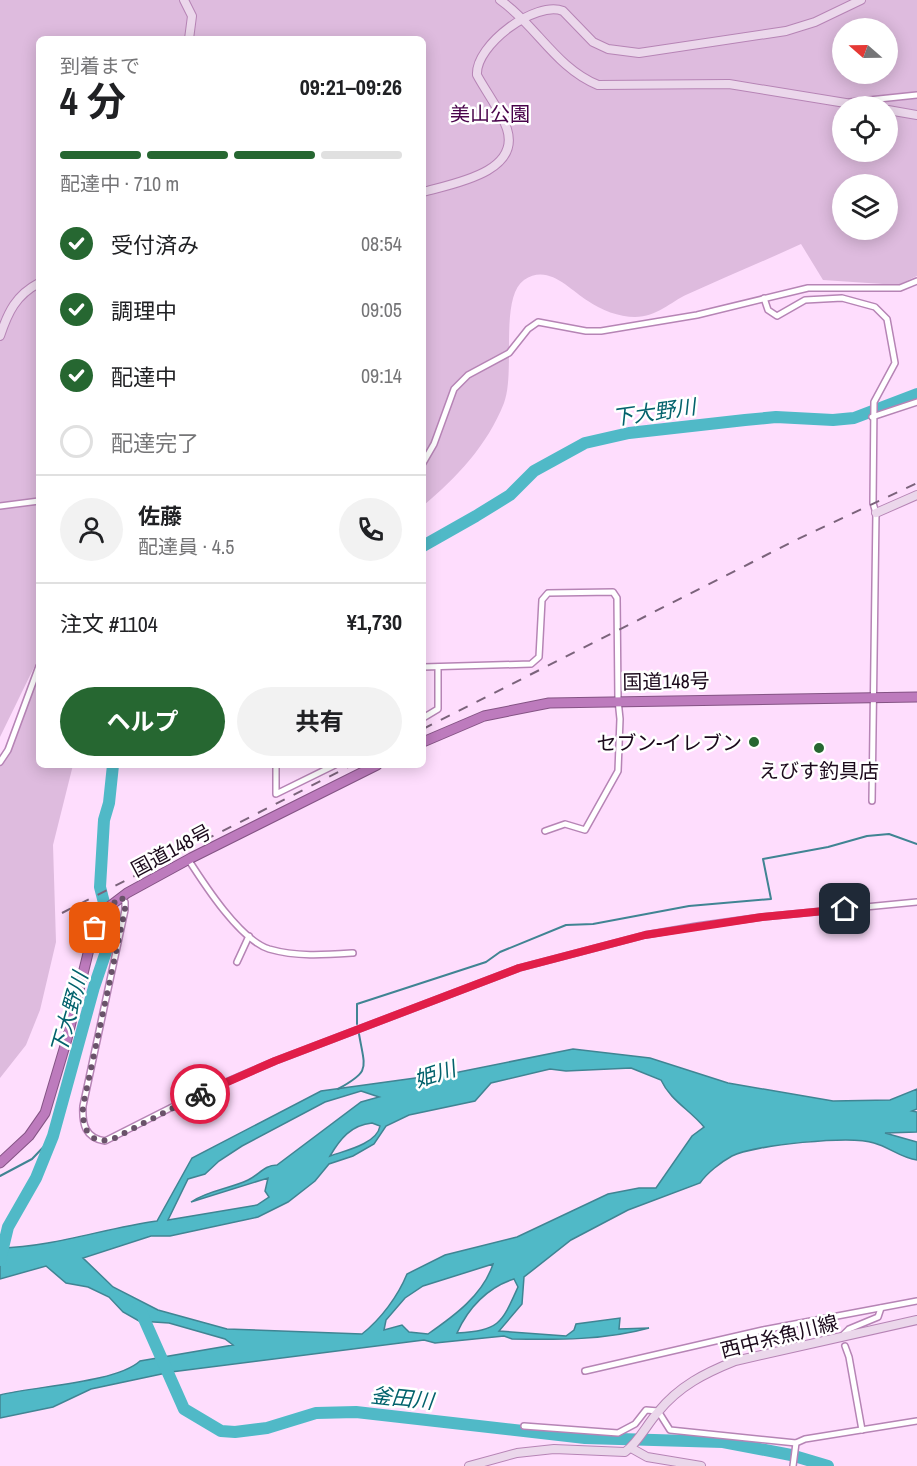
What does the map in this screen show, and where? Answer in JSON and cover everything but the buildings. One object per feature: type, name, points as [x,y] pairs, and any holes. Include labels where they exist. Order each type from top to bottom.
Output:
[{"type":"highway","name":"国道148号","points":[[426,741],[462,724],[525,706],[618,700],[917,697]]},
{"type":"highway","name":"国道148号","points":[[0,1163],[34,1130],[50,1102],[92,937],[102,916],[110,906],[121,897],[188,860],[371,768]]},
{"type":"street","points":[[184,0],[192,16],[189,36]]},
{"type":"street","points":[[500,0],[523,19],[566,65],[585,79],[598,85],[619,87],[694,82],[729,84],[832,101]]},
{"type":"street","points":[[426,191],[481,176],[502,159],[507,145],[507,128],[477,75],[477,69],[481,58],[508,27],[550,7],[563,11],[593,42],[608,49],[639,53],[786,31],[815,22],[861,0]]},
{"type":"street","points":[[898,98],[917,96]]},
{"type":"street","points":[[898,112],[917,116]]},
{"type":"street","points":[[426,459],[434,444],[454,389],[468,375],[509,353],[528,329],[538,322],[586,331],[601,331],[697,315],[807,288],[900,288],[917,281]]},
{"type":"street","points":[[0,334],[14,303],[22,293],[36,285]]},
{"type":"street","points":[[764,298],[768,310],[777,316],[811,299],[842,298],[868,304],[887,319],[895,353],[894,363],[874,402],[872,417],[873,502],[876,513],[872,801]]},
{"type":"street","points":[[872,417],[917,402]]},
{"type":"street","points":[[876,513],[917,495]]},
{"type":"street","points":[[0,506],[36,501]]},
{"type":"street","points":[[426,667],[531,664],[539,657],[542,600],[548,593],[605,590],[614,592],[617,598],[620,719],[618,771],[609,791],[585,830],[565,824],[545,831]]},
{"type":"street","points":[[426,716],[438,709],[438,667]]},
{"type":"street","points":[[0,762],[8,750],[36,674]]},
{"type":"street","points":[[276,768],[276,794],[329,768]]},
{"type":"street","points":[[315,768],[315,775]]},
{"type":"street","points":[[188,860],[212,897],[249,936],[267,948],[304,956],[353,953]]},
{"type":"street","points":[[121,897],[125,902],[125,910],[82,1119],[87,1132],[97,1140],[105,1141],[194,1096],[275,1061],[519,968],[645,935],[697,926],[762,917],[917,902]]},
{"type":"street","points":[[237,963],[249,936]]},
{"type":"street","points":[[585,1371],[763,1330],[917,1301]]},
{"type":"street","points":[[842,1336],[849,1329],[878,1317],[881,1308]]},
{"type":"street","name":"西中糸魚川線","points":[[631,1448],[658,1411],[683,1386],[707,1372],[735,1361],[917,1320]]},
{"type":"street","points":[[845,1346],[862,1430]]},
{"type":"street","points":[[524,1426],[618,1432],[635,1424],[646,1410],[658,1411],[670,1430],[796,1443],[805,1439],[917,1421]]},
{"type":"street","points":[[793,1466],[796,1443]]},
{"type":"street","points":[[469,1466],[518,1453],[554,1449],[617,1453],[631,1448],[647,1457],[702,1466]]},
{"type":"green space","name":"美山公園","points":[[0,0],[917,0],[917,276],[898,285],[823,280],[801,244],[688,294],[657,312],[635,317],[617,314],[599,307],[550,276],[541,274],[524,280],[516,289],[512,302],[507,390],[497,419],[470,460],[426,503],[426,36],[36,36],[36,663],[0,737]]},
{"type":"green space","points":[[36,684],[36,768],[72,768],[53,845],[56,942],[40,1010],[26,1045],[0,1078],[0,766],[11,751]]},
{"type":"water","points":[[573,1049],[650,1058],[728,1083],[833,1101],[890,1100],[917,1089],[917,1109],[912,1111],[917,1112],[917,1132],[885,1133],[917,1142],[917,1160],[874,1143],[845,1140],[781,1145],[732,1156],[714,1168],[700,1183],[628,1210],[571,1240],[524,1277],[522,1304],[499,1331],[566,1336],[574,1330],[576,1324],[620,1318],[619,1329],[649,1328],[616,1335],[581,1338],[512,1339],[504,1336],[435,1343],[424,1340],[171,1372],[91,1389],[53,1407],[0,1418],[0,1395],[94,1379],[113,1374],[140,1361],[233,1345],[225,1339],[169,1323],[139,1321],[123,1312],[109,1297],[88,1287],[66,1283],[46,1266],[0,1279],[0,1248],[59,1241],[157,1221],[192,1158],[321,1091],[459,1072]],"holes":[[[631,1068],[661,1080],[675,1099],[704,1127],[692,1136],[656,1188],[639,1188],[608,1194],[517,1237],[445,1255],[407,1274],[388,1307],[362,1334],[227,1329],[158,1310],[113,1287],[83,1258],[151,1236],[170,1236],[258,1217],[288,1202],[315,1181],[329,1164],[353,1156],[374,1144],[386,1126],[409,1115],[475,1101],[491,1083],[550,1069],[566,1071]],[[361,1091],[379,1097],[361,1102],[277,1165],[265,1168],[248,1180],[191,1202],[268,1178],[265,1191],[269,1197],[257,1205],[168,1220],[188,1179],[205,1174],[219,1161],[242,1146],[325,1102]],[[372,1123],[380,1126],[373,1138],[330,1156],[347,1134],[365,1124]],[[493,1264],[482,1285],[467,1304],[428,1334],[409,1332],[402,1325],[384,1330],[386,1320],[405,1298],[423,1286]],[[514,1279],[518,1287],[507,1310],[497,1323],[482,1330],[457,1333],[473,1307],[496,1287]]]},
{"type":"waterway","name":"下大野川","points":[[426,544],[510,495],[534,471],[585,443],[629,433],[776,417],[833,420],[854,418],[917,394]]},
{"type":"waterway","name":"下大野川","points":[[0,1260],[8,1227],[36,1178],[53,1136],[94,987],[112,934],[100,887],[104,820],[109,803],[113,768]]},
{"type":"waterway","points":[[357,1024],[357,1004],[486,962],[500,952],[566,925],[593,924],[689,906],[771,899],[763,859],[828,847],[867,836],[889,834],[917,844]]},
{"type":"waterway","points":[[338,1089],[356,1078],[363,1068],[359,1034]]},
{"type":"waterway","points":[[0,1176],[32,1159],[53,1137]]},
{"type":"waterway","name":"釜田川","points":[[137,1309],[141,1312],[184,1409],[221,1431],[235,1432],[267,1428],[316,1413],[356,1412],[585,1438],[723,1442],[791,1455],[828,1466]]},
{"type":"railway","points":[[426,727],[796,540],[917,483]]},
{"type":"railway","points":[[62,913],[346,768]]},
{"type":"way so far","points":[[95,928],[108,908],[121,897],[126,905],[83,1106],[82,1119],[87,1132],[97,1140],[111,1140],[149,1118],[200,1094]]},
{"type":"place","name":"セブン-イレブン","points":[[754,742]]},
{"type":"place","name":"えびす釣具店","points":[[819,748]]},
{"type":"route","points":[[200,1094],[275,1061],[519,968],[645,935],[762,917],[845,909]]},
{"type":"water label","name":"姫川","points":[[435,1074]]}]
